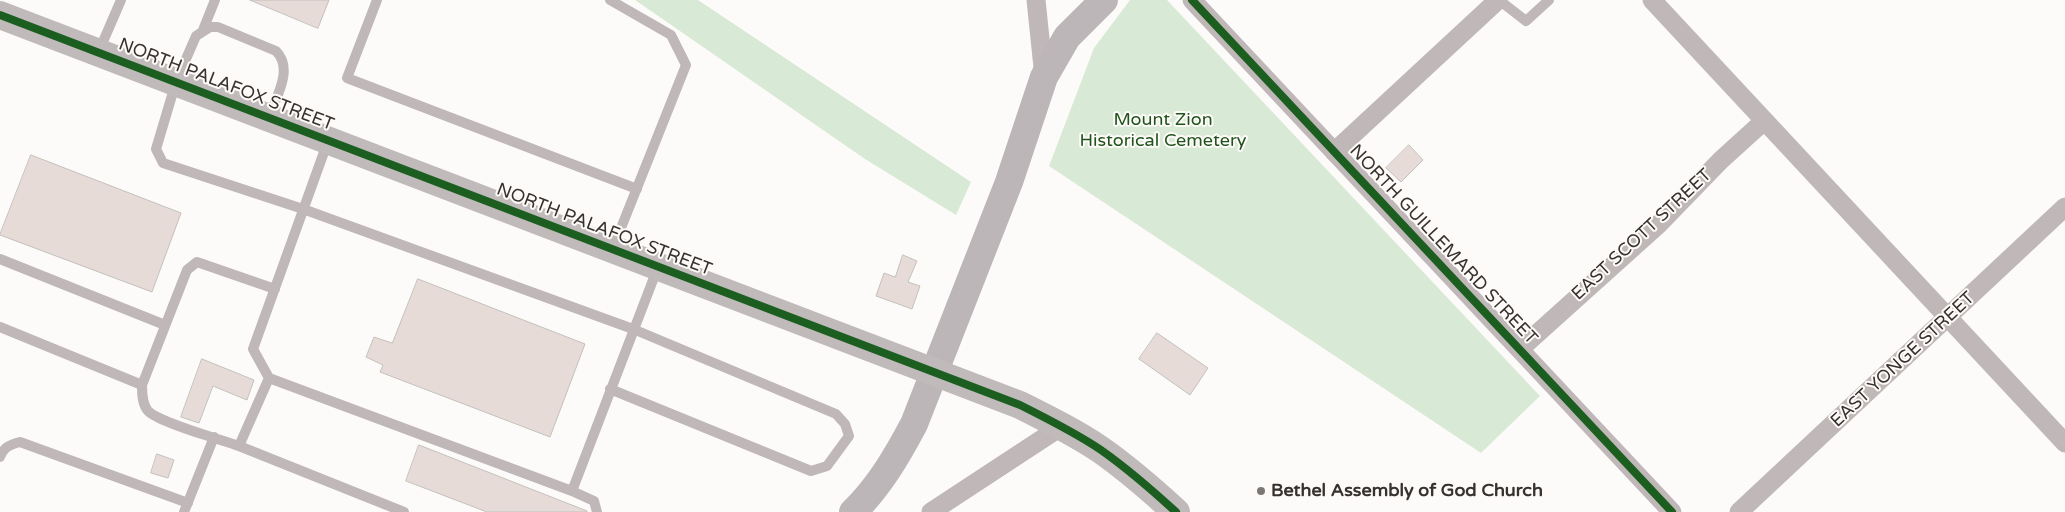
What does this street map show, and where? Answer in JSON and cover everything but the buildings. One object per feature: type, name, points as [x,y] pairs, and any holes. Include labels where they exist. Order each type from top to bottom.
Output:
[{"type":"main road","name":"NORTH PALAFOX STREET","points":[[0,15],[1012,401],[1062,426],[1101,450],[1140,479],[1176,512]]},
{"type":"street","points":[[1036,0],[1044,77]]},
{"type":"street","points":[[855,511],[873,490],[898,454],[914,424],[1012,171],[1044,77],[1067,37],[1104,0]]},
{"type":"street","name":"NORTH GUILLEMARD STREET","points":[[1192,0],[1672,512]]},
{"type":"street","points":[[1334,152],[1499,0]]},
{"type":"street","points":[[1652,0],[2065,443]]},
{"type":"street","name":"EAST SCOTT STREET","points":[[1520,349],[1659,224],[1721,160],[1764,121]]},
{"type":"street","name":"EAST YONGE STREET","points":[[1739,512],[2065,207]]},
{"type":"street","points":[[931,512],[1062,426]]},
{"type":"lane","points":[[98,52],[121,0]]},
{"type":"lane","points":[[203,30],[215,0]]},
{"type":"lane","points":[[377,0],[347,78],[637,189]]},
{"type":"lane","points":[[610,0],[671,35],[686,65],[613,248]]},
{"type":"lane","points":[[1499,0],[1526,21],[1549,0]]},
{"type":"lane","points":[[269,117],[285,72],[282,57],[276,51],[218,27],[210,27],[196,36],[176,82],[156,149],[163,163],[303,209],[633,329],[836,414],[845,424],[849,436],[827,466],[811,471],[610,389]]},
{"type":"lane","points":[[328,140],[253,349],[269,378],[594,500],[596,512]]},
{"type":"lane","points":[[0,259],[165,325]]},
{"type":"lane","points":[[275,289],[197,262],[187,270],[142,385],[142,398],[148,410],[165,420],[239,446],[404,512]]},
{"type":"lane","points":[[572,491],[658,266]]},
{"type":"lane","points":[[0,327],[142,385]]},
{"type":"lane","points":[[239,446],[269,378]]},
{"type":"lane","points":[[0,457],[3,449],[10,444],[20,442],[186,508],[214,437]]},
{"type":"green space","points":[[635,0],[698,0],[971,182],[956,215],[865,159]]},
{"type":"green space","name":"Mount Zion Historical Cemetery","points":[[1130,0],[1167,0],[1540,396],[1481,453],[1049,166],[1094,48]]},
{"type":"cycle path","points":[[1192,0],[1672,512]]},
{"type":"cycle path","points":[[0,15],[1020,405],[1072,432],[1101,450],[1140,480],[1176,512]]},
{"type":"place","name":"Bethel Assembly of God Church","points":[[1261,491]]}]
